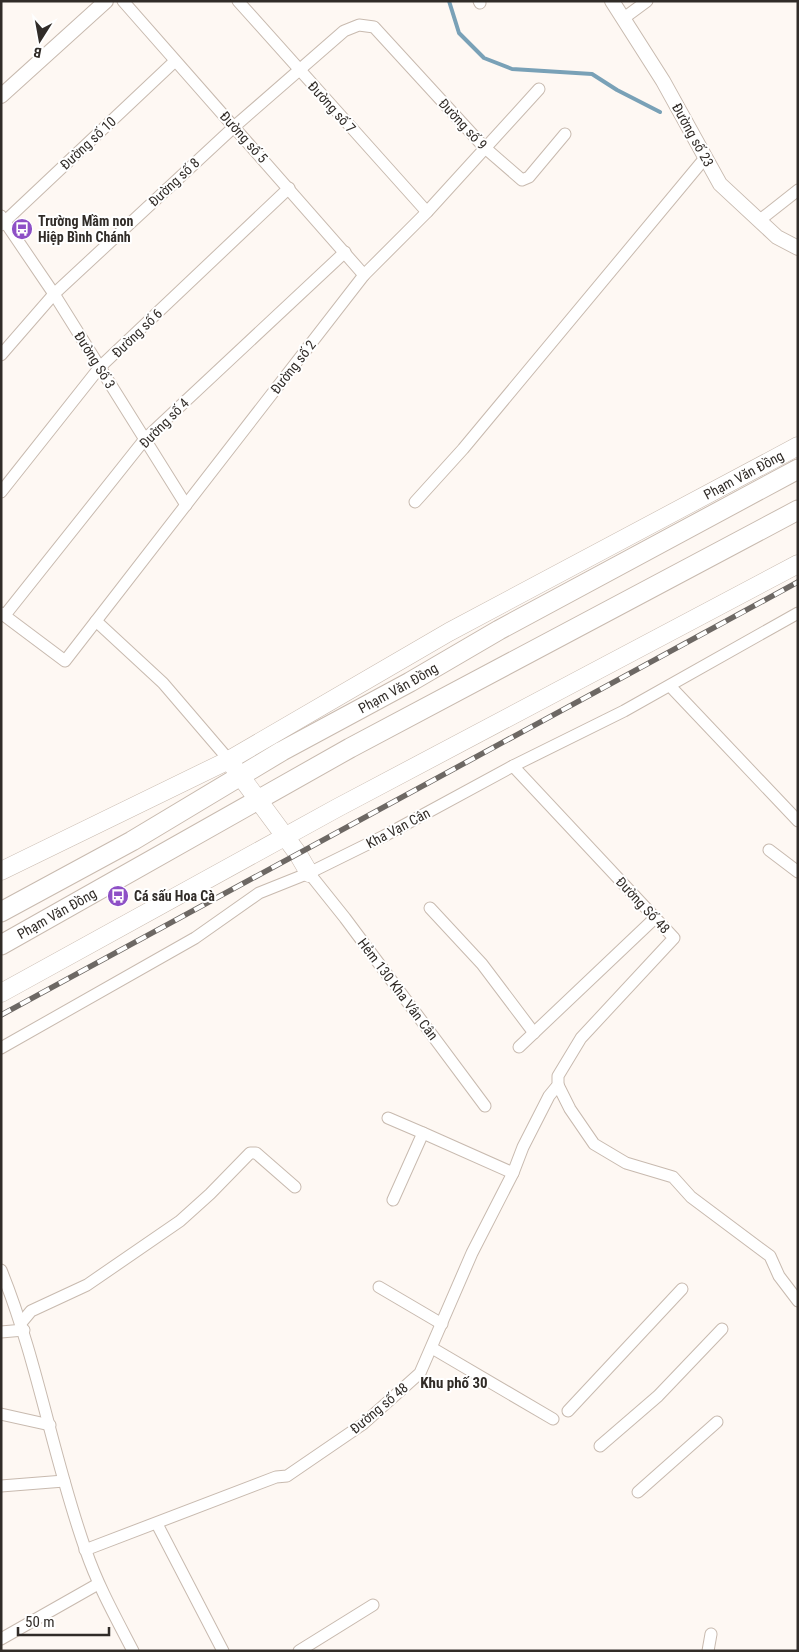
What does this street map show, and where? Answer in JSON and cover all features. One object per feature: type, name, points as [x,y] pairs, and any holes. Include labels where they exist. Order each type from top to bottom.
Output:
[{"type":"highway","name":"Phạm Văn Đồng","points":[[1,912],[132,841],[282,751],[410,682],[499,630],[798,469]]},
{"type":"highway","name":"Phạm Văn Đồng","points":[[1,945],[350,748],[798,510]]},
{"type":"main road","name":"Phạm Văn Đồng","points":[[1,871],[228,760],[449,632],[798,446]]},
{"type":"main road","points":[[1,993],[602,666],[798,564]]},
{"type":"main road","points":[[228,760],[286,837],[309,873]]},
{"type":"street","points":[[1,96],[106,1]]},
{"type":"street","name":"Đường số 5","points":[[123,1],[364,274]]},
{"type":"street","name":"Đường số 7","points":[[238,1],[427,212]]},
{"type":"street","name":"Đường số 23","points":[[612,1],[624,18],[720,184],[777,237],[798,248]]},
{"type":"street","points":[[624,18],[647,1]]},
{"type":"street","name":"Đường số 8","points":[[1,355],[54,294],[234,126],[300,71],[344,31],[360,25]]},
{"type":"street","name":"Đường số 9","points":[[360,25],[374,27],[484,147],[522,180],[525,180],[566,134]]},
{"type":"street","name":"Đường số 10","points":[[2,221],[175,61]]},
{"type":"street","name":"Đường số 2","points":[[3,614],[64,661],[364,274],[427,212],[484,147],[539,89]]},
{"type":"street","points":[[415,502],[463,449],[705,158]]},
{"type":"street","name":"Đường số 6","points":[[1,492],[100,367],[289,188]]},
{"type":"street","points":[[760,220],[798,190]]},
{"type":"street","name":"Đường Số 3","points":[[2,221],[54,294],[186,505]]},
{"type":"street","name":"Đường số 4","points":[[3,614],[145,440],[345,252]]},
{"type":"street","name":"Kha Vạn Cân","points":[[1,1048],[195,938],[259,893],[309,873],[384,836],[513,766],[670,686],[798,613]]},
{"type":"street","points":[[96,621],[163,683],[228,760]]},
{"type":"street","points":[[670,686],[798,821]]},
{"type":"street","name":"Đường Số 48","points":[[513,766],[674,938],[581,1038],[558,1076],[558,1085],[549,1096]]},
{"type":"street","points":[[769,850],[798,872]]},
{"type":"street","name":"Hẻm 130 Kha Vân Cân","points":[[309,873],[345,918],[485,1106]]},
{"type":"street","points":[[430,908],[482,964],[534,1033]]},
{"type":"street","points":[[519,1047],[656,918]]},
{"type":"street","points":[[558,1085],[570,1109],[594,1144],[626,1163],[672,1177],[691,1197],[770,1256],[779,1276],[798,1301]]},
{"type":"street","name":"Đường số 48","points":[[85,1550],[158,1524],[276,1477],[287,1476],[363,1424],[420,1373],[472,1254],[549,1096]]},
{"type":"street","points":[[388,1118],[513,1173]]},
{"type":"street","points":[[393,1200],[423,1133]]},
{"type":"street","points":[[1,1332],[23,1326],[31,1311],[87,1285],[180,1221],[210,1194],[250,1153],[256,1153],[296,1188]]},
{"type":"street","points":[[2,1276],[23,1326],[64,1481],[85,1550],[98,1584],[133,1651]]},
{"type":"street","points":[[379,1287],[442,1324]]},
{"type":"street","points":[[568,1411],[682,1289]]},
{"type":"street","points":[[600,1446],[658,1396],[722,1329]]},
{"type":"street","points":[[432,1348],[552,1420]]},
{"type":"street","points":[[1,1414],[50,1425]]},
{"type":"street","points":[[638,1492],[717,1422]]},
{"type":"street","points":[[1,1486],[64,1481]]},
{"type":"street","points":[[158,1524],[223,1651]]},
{"type":"street","points":[[1,1639],[98,1584]]},
{"type":"street","points":[[299,1651],[373,1605]]},
{"type":"street","points":[[708,1651],[711,1634]]},
{"type":"waterway","points":[[449,1],[459,33],[484,58],[512,69],[592,74],[617,90],[660,112]]},
{"type":"railway","points":[[1,1015],[798,582]]},
{"type":"place","name":"Trường Mầm non Hiệp Bình Chánh","points":[[22,229]]},
{"type":"place","name":"Cá sấu Hoa Cà","points":[[118,896]]},
{"type":"district","name":"Khu phố 30","points":[[454,1383]]}]
